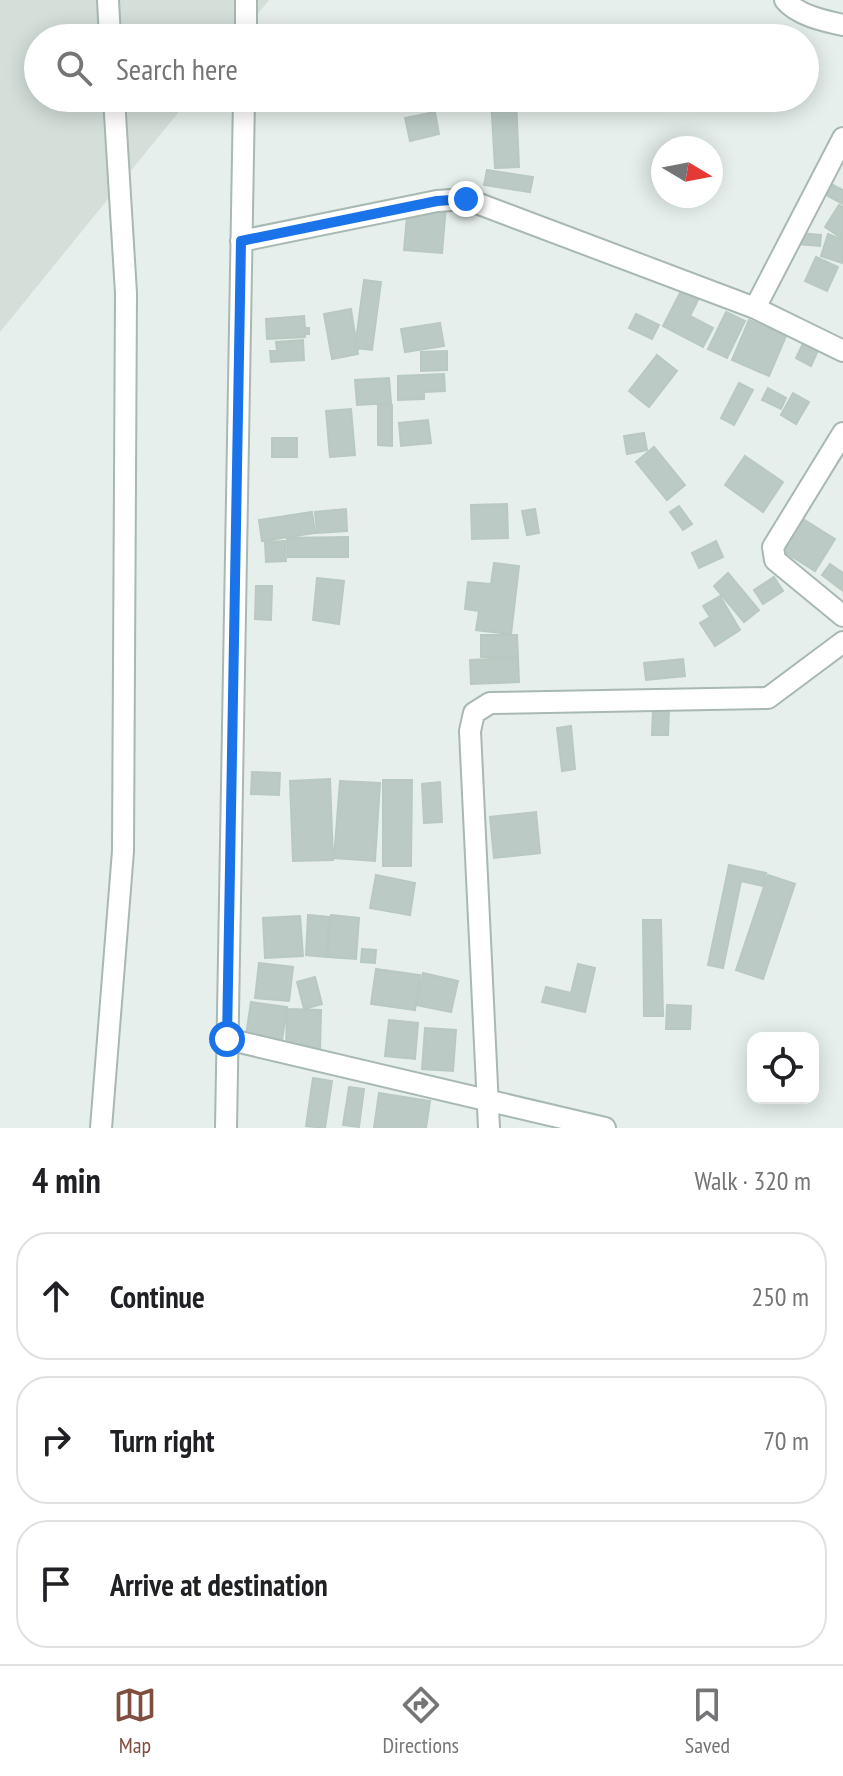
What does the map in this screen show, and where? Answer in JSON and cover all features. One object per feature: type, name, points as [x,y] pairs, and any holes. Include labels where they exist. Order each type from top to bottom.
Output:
[{"type":"street","points":[[108,0],[109,24]]},
{"type":"street","points":[[246,0],[246,24]]},
{"type":"street","points":[[785,0],[803,13],[843,25]]},
{"type":"street","points":[[101,1128],[123,851],[126,293],[115,112]]},
{"type":"street","points":[[226,1128],[244,112]]},
{"type":"street","points":[[755,308],[843,138]]},
{"type":"street","points":[[241,241],[437,201],[466,199],[755,308],[843,351]]},
{"type":"street","points":[[843,433],[773,547],[775,560],[843,616]]},
{"type":"street","points":[[489,1128],[470,731],[474,713],[490,703],[768,698],[843,642]]},
{"type":"street","points":[[227,1039],[605,1128]]},
{"type":"shaded area","points":[[0,0],[269,0],[249,24],[24,24],[24,112],[179,112],[0,332]]},
{"type":"building","points":[[435,112],[439,134],[410,141],[405,118]]},
{"type":"building","points":[[435,112],[439,134],[410,141],[405,118]]},
{"type":"building","points":[[435,112],[439,134],[410,141],[405,118]]},
{"type":"building","points":[[492,112],[517,112],[519,167],[495,168]]},
{"type":"building","points":[[492,112],[517,112],[519,167],[495,168]]},
{"type":"building","points":[[492,112],[517,112],[519,167],[495,168]]},
{"type":"building","points":[[487,170],[533,177],[530,192],[484,185]]},
{"type":"building","points":[[487,170],[533,177],[530,192],[484,185]]},
{"type":"building","points":[[487,170],[533,177],[530,192],[484,185]]},
{"type":"building","points":[[829,183],[843,190],[843,204],[823,193]]},
{"type":"building","points":[[829,183],[843,190],[843,204],[823,193]]},
{"type":"building","points":[[829,183],[843,190],[843,204],[823,193]]},
{"type":"building","points":[[408,204],[446,206],[442,253],[404,250]]},
{"type":"building","points":[[408,204],[446,206],[442,253],[404,250]]},
{"type":"building","points":[[408,204],[446,206],[442,253],[404,250]]},
{"type":"building","points":[[839,205],[843,207],[843,239],[825,227]]},
{"type":"building","points":[[839,205],[843,207],[843,239],[825,227]]},
{"type":"building","points":[[839,205],[843,207],[843,239],[825,227]]},
{"type":"building","points":[[798,233],[821,235],[820,246],[797,244]]},
{"type":"building","points":[[798,233],[821,235],[820,246],[797,244]]},
{"type":"building","points":[[798,233],[821,235],[820,246],[797,244]]},
{"type":"building","points":[[828,234],[843,240],[842,263],[821,256]]},
{"type":"building","points":[[816,257],[838,267],[827,291],[805,281]]},
{"type":"building","points":[[816,257],[838,267],[827,291],[805,281]]},
{"type":"building","points":[[816,257],[838,267],[827,291],[805,281]]},
{"type":"building","points":[[364,280],[381,282],[372,350],[355,348]]},
{"type":"building","points":[[364,280],[381,282],[372,350],[355,348]]},
{"type":"building","points":[[364,280],[381,282],[372,350],[355,348]]},
{"type":"building","points":[[682,289],[699,298],[690,316],[713,328],[703,347],[663,326]]},
{"type":"building","points":[[682,289],[699,298],[690,316],[713,328],[703,347],[663,326]]},
{"type":"building","points":[[682,289],[699,298],[690,316],[713,328],[703,347],[663,326]]},
{"type":"building","points":[[351,309],[358,354],[332,359],[324,314]]},
{"type":"building","points":[[351,309],[358,354],[332,359],[324,314]]},
{"type":"building","points":[[351,309],[358,354],[332,359],[324,314]]},
{"type":"building","points":[[726,312],[745,321],[727,358],[708,349]]},
{"type":"building","points":[[636,314],[659,325],[652,339],[629,328]]},
{"type":"building","points":[[304,316],[305,328],[309,328],[309,334],[305,337],[267,339],[266,319]]},
{"type":"building","points":[[749,320],[786,336],[769,376],[732,360]]},
{"type":"building","points":[[749,320],[786,336],[769,376],[732,360]]},
{"type":"building","points":[[749,320],[786,336],[769,376],[732,360]]},
{"type":"building","points":[[440,323],[444,346],[405,352],[401,329]]},
{"type":"building","points":[[440,323],[444,346],[405,352],[401,329]]},
{"type":"building","points":[[440,323],[444,346],[405,352],[401,329]]},
{"type":"building","points":[[303,340],[304,360],[271,362],[270,351],[277,351],[276,342]]},
{"type":"building","points":[[804,341],[819,348],[811,366],[796,358]]},
{"type":"building","points":[[804,341],[819,348],[811,366],[796,358]]},
{"type":"building","points":[[804,341],[819,348],[811,366],[796,358]]},
{"type":"building","points":[[447,351],[447,370],[421,371],[421,352]]},
{"type":"building","points":[[447,351],[447,370],[421,371],[421,352]]},
{"type":"building","points":[[447,351],[447,370],[421,371],[421,352]]},
{"type":"building","points":[[657,355],[677,371],[649,407],[629,391]]},
{"type":"building","points":[[657,355],[677,371],[649,407],[629,391]]},
{"type":"building","points":[[657,355],[677,371],[649,407],[629,391]]},
{"type":"building","points":[[444,374],[445,391],[424,392],[424,399],[398,400],[398,376]]},
{"type":"building","points":[[444,374],[445,391],[424,392],[424,399],[398,400],[398,376]]},
{"type":"building","points":[[444,374],[445,391],[424,392],[424,399],[398,400],[398,376]]},
{"type":"building","points":[[389,378],[391,403],[357,405],[355,380]]},
{"type":"building","points":[[389,378],[391,403],[357,405],[355,380]]},
{"type":"building","points":[[389,378],[391,403],[357,405],[355,380]]},
{"type":"building","points":[[739,383],[753,390],[734,425],[721,418]]},
{"type":"building","points":[[739,383],[753,390],[734,425],[721,418]]},
{"type":"building","points":[[739,383],[753,390],[734,425],[721,418]]},
{"type":"building","points":[[768,388],[786,398],[781,409],[762,400]]},
{"type":"building","points":[[768,388],[786,398],[781,409],[762,400]]},
{"type":"building","points":[[768,388],[786,398],[781,409],[762,400]]},
{"type":"building","points":[[793,393],[809,402],[796,424],[781,415]]},
{"type":"building","points":[[378,405],[392,405],[392,446],[378,445]]},
{"type":"building","points":[[351,409],[355,455],[330,457],[326,411]]},
{"type":"building","points":[[351,409],[355,455],[330,457],[326,411]]},
{"type":"building","points":[[351,409],[355,455],[330,457],[326,411]]},
{"type":"building","points":[[428,420],[431,443],[401,446],[399,423]]},
{"type":"building","points":[[644,433],[647,450],[627,454],[624,436]]},
{"type":"building","points":[[644,433],[647,450],[627,454],[624,436]]},
{"type":"building","points":[[644,433],[647,450],[627,454],[624,436]]},
{"type":"building","points":[[272,438],[297,438],[297,457],[272,457]]},
{"type":"building","points":[[272,438],[297,438],[297,457],[272,457]]},
{"type":"building","points":[[272,438],[297,438],[297,457],[272,457]]},
{"type":"building","points":[[654,447],[685,485],[667,500],[636,462]]},
{"type":"building","points":[[654,447],[685,485],[667,500],[636,462]]},
{"type":"building","points":[[654,447],[685,485],[667,500],[636,462]]},
{"type":"building","points":[[745,456],[783,482],[763,512],[725,485]]},
{"type":"building","points":[[745,456],[783,482],[763,512],[725,485]]},
{"type":"building","points":[[745,456],[783,482],[763,512],[725,485]]},
{"type":"building","points":[[507,504],[508,538],[472,539],[471,505]]},
{"type":"building","points":[[507,504],[508,538],[472,539],[471,505]]},
{"type":"building","points":[[507,504],[508,538],[472,539],[471,505]]},
{"type":"building","points":[[679,506],[692,524],[683,530],[670,512]]},
{"type":"building","points":[[679,506],[692,524],[683,530],[670,512]]},
{"type":"building","points":[[679,506],[692,524],[683,530],[670,512]]},
{"type":"building","points":[[346,509],[347,531],[317,533],[315,512]]},
{"type":"building","points":[[535,509],[539,533],[527,535],[522,511]]},
{"type":"building","points":[[535,509],[539,533],[527,535],[522,511]]},
{"type":"building","points":[[535,509],[539,533],[527,535],[522,511]]},
{"type":"building","points":[[312,512],[315,533],[262,541],[259,520]]},
{"type":"building","points":[[312,512],[315,533],[262,541],[259,520]]},
{"type":"building","points":[[312,512],[315,533],[262,541],[259,520]]},
{"type":"building","points":[[803,519],[835,539],[815,571],[783,551]]},
{"type":"building","points":[[803,519],[835,539],[815,571],[783,551]]},
{"type":"building","points":[[803,519],[835,539],[815,571],[783,551]]},
{"type":"building","points":[[348,537],[348,557],[288,557],[287,538]]},
{"type":"building","points":[[285,541],[286,561],[266,562],[265,542]]},
{"type":"building","points":[[716,541],[723,557],[699,568],[692,553]]},
{"type":"building","points":[[494,563],[519,566],[511,634],[476,630],[479,611],[465,609],[468,582],[491,584]]},
{"type":"building","points":[[494,563],[519,566],[511,634],[476,630],[479,611],[465,609],[468,582],[491,584]]},
{"type":"building","points":[[494,563],[519,566],[511,634],[476,630],[479,611],[465,609],[468,582],[491,584]]},
{"type":"building","points":[[830,564],[843,573],[843,591],[822,575]]},
{"type":"building","points":[[728,573],[759,610],[744,622],[714,586]]},
{"type":"building","points":[[728,573],[759,610],[744,622],[714,586]]},
{"type":"building","points":[[728,573],[759,610],[744,622],[714,586]]},
{"type":"building","points":[[774,577],[783,591],[763,604],[754,590]]},
{"type":"building","points":[[317,578],[344,581],[339,624],[313,620]]},
{"type":"building","points":[[256,586],[272,586],[271,620],[255,619]]},
{"type":"building","points":[[256,586],[272,586],[271,620],[255,619]]},
{"type":"building","points":[[256,586],[272,586],[271,620],[255,619]]},
{"type":"building","points":[[720,596],[740,630],[715,646],[700,623],[710,617],[703,606]]},
{"type":"building","points":[[720,596],[740,630],[715,646],[700,623],[710,617],[703,606]]},
{"type":"building","points":[[720,596],[740,630],[715,646],[700,623],[710,617],[703,606]]},
{"type":"building","points":[[481,635],[517,635],[518,657],[481,657]]},
{"type":"building","points":[[481,635],[517,635],[518,657],[481,657]]},
{"type":"building","points":[[481,635],[517,635],[518,657],[481,657]]},
{"type":"building","points":[[518,658],[519,682],[471,684],[470,660]]},
{"type":"building","points":[[518,658],[519,682],[471,684],[470,660]]},
{"type":"building","points":[[518,658],[519,682],[471,684],[470,660]]},
{"type":"building","points":[[683,659],[685,676],[646,680],[644,663]]},
{"type":"building","points":[[683,659],[685,676],[646,680],[644,663]]},
{"type":"building","points":[[683,659],[685,676],[646,680],[644,663]]},
{"type":"building","points":[[653,710],[669,711],[668,735],[652,735]]},
{"type":"building","points":[[653,710],[669,711],[668,735],[652,735]]},
{"type":"building","points":[[653,710],[669,711],[668,735],[652,735]]},
{"type":"building","points":[[571,726],[575,769],[562,771],[557,728]]},
{"type":"building","points":[[252,772],[280,773],[279,795],[251,794]]},
{"type":"building","points":[[252,772],[280,773],[279,795],[251,794]]},
{"type":"building","points":[[252,772],[280,773],[279,795],[251,794]]},
{"type":"building","points":[[330,779],[333,860],[293,861],[290,781]]},
{"type":"building","points":[[330,779],[333,860],[293,861],[290,781]]},
{"type":"building","points":[[330,779],[333,860],[293,861],[290,781]]},
{"type":"building","points":[[383,780],[412,780],[411,866],[383,866]]},
{"type":"building","points":[[383,780],[412,780],[411,866],[383,866]]},
{"type":"building","points":[[383,780],[412,780],[411,866],[383,866]]},
{"type":"building","points":[[340,781],[380,783],[375,861],[334,858]]},
{"type":"building","points":[[440,782],[442,822],[424,823],[422,784]]},
{"type":"building","points":[[440,782],[442,822],[424,823],[422,784]]},
{"type":"building","points":[[440,782],[442,822],[424,823],[422,784]]},
{"type":"building","points":[[536,812],[540,853],[494,858],[490,817]]},
{"type":"building","points":[[536,812],[540,853],[494,858],[490,817]]},
{"type":"building","points":[[536,812],[540,853],[494,858],[490,817]]},
{"type":"building","points":[[729,865],[766,873],[763,886],[741,881],[723,968],[708,965]]},
{"type":"building","points":[[376,875],[415,883],[410,915],[370,908]]},
{"type":"building","points":[[376,875],[415,883],[410,915],[370,908]]},
{"type":"building","points":[[376,875],[415,883],[410,915],[370,908]]},
{"type":"building","points":[[768,875],[795,884],[763,979],[736,970]]},
{"type":"building","points":[[308,915],[329,917],[326,957],[306,955]]},
{"type":"building","points":[[308,915],[329,917],[326,957],[306,955]]},
{"type":"building","points":[[308,915],[329,917],[326,957],[306,955]]},
{"type":"building","points":[[331,915],[359,918],[356,959],[328,957]]},
{"type":"building","points":[[331,915],[359,918],[356,959],[328,957]]},
{"type":"building","points":[[331,915],[359,918],[356,959],[328,957]]},
{"type":"building","points":[[300,916],[303,956],[265,958],[263,918]]},
{"type":"building","points":[[643,920],[661,920],[663,1016],[644,1016]]},
{"type":"building","points":[[362,949],[376,950],[375,963],[361,962]]},
{"type":"building","points":[[362,949],[376,950],[375,963],[361,962]]},
{"type":"building","points":[[362,949],[376,950],[375,963],[361,962]]},
{"type":"building","points":[[259,963],[293,967],[289,1001],[255,998]]},
{"type":"building","points":[[578,964],[595,968],[585,1012],[542,1002],[546,987],[571,993]]},
{"type":"building","points":[[376,969],[420,975],[415,1010],[371,1004]]},
{"type":"building","points":[[423,973],[458,981],[451,1012],[416,1005]]},
{"type":"building","points":[[315,977],[322,1004],[304,1009],[297,982]]},
{"type":"building","points":[[251,1002],[287,1007],[281,1047],[245,1042]]},
{"type":"building","points":[[667,1005],[691,1006],[690,1029],[666,1029]]},
{"type":"building","points":[[287,1009],[321,1010],[320,1051],[286,1050]]},
{"type":"building","points":[[389,1020],[418,1023],[415,1059],[385,1056]]},
{"type":"building","points":[[425,1028],[456,1030],[453,1071],[422,1069]]},
{"type":"building","points":[[425,1028],[456,1030],[453,1071],[422,1069]]},
{"type":"building","points":[[425,1028],[456,1030],[453,1071],[422,1069]]},
{"type":"building","points":[[313,1078],[332,1081],[325,1128],[306,1126]]},
{"type":"building","points":[[349,1087],[364,1089],[359,1127],[343,1125]]},
{"type":"building","points":[[379,1093],[430,1101],[426,1128],[374,1128]]},
{"type":"route","points":[[227,1039],[241,241],[437,201],[466,199]]}]
